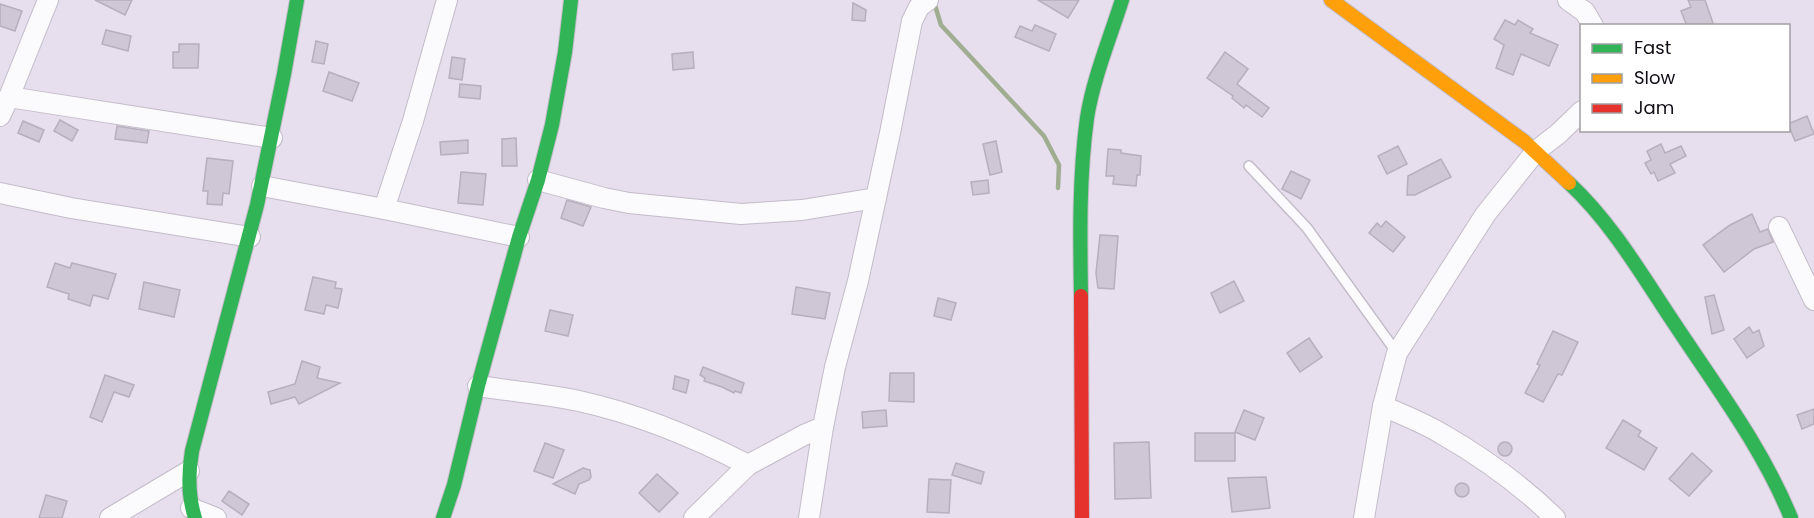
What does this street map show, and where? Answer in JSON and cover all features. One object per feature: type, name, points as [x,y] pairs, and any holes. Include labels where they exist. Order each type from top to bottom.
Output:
[{"type":"street","points":[[0,116],[48,0]]},
{"type":"street","points":[[216,518],[193,513],[189,471],[192,452],[262,186],[297,0]]},
{"type":"street","points":[[384,209],[413,121],[447,0]]},
{"type":"street","points":[[443,518],[454,485],[478,386],[519,237],[538,180],[554,115],[571,0]]},
{"type":"street","points":[[809,518],[835,367],[858,281],[912,21],[919,8],[928,0]]},
{"type":"street","points":[[1082,518],[1080,218],[1085,142],[1092,94],[1122,0]]},
{"type":"street","points":[[1331,0],[1536,151],[1584,197],[1618,240],[1750,437],[1791,518]]},
{"type":"street","points":[[1569,0],[1585,12],[1592,24]]},
{"type":"street","points":[[9,97],[272,138]]},
{"type":"street","points":[[1364,518],[1383,406],[1397,353],[1485,215],[1536,151],[1558,134],[1580,112]]},
{"type":"street","points":[[538,180],[629,203],[741,214],[802,210],[876,198]]},
{"type":"street","points":[[262,186],[519,237]]},
{"type":"street","points":[[0,193],[122,217],[250,237]]},
{"type":"street","points":[[1779,227],[1814,300]]},
{"type":"street","points":[[478,386],[578,401],[631,415],[679,432],[747,465]]},
{"type":"street","points":[[1383,406],[1441,433],[1489,463],[1528,492],[1555,518]]},
{"type":"street","points":[[694,518],[747,465],[823,427]]},
{"type":"street","points":[[110,518],[189,471]]},
{"type":"lane","points":[[1249,166],[1307,228],[1397,353]]},
{"type":"building","points":[[95,0],[132,0],[125,15]]},
{"type":"building","points":[[1038,0],[1079,0],[1068,18]]},
{"type":"building","points":[[1688,0],[1705,0],[1713,24],[1686,24],[1681,11],[1691,7]]},
{"type":"building","points":[[853,3],[866,10],[865,21],[852,20]]},
{"type":"building","points":[[0,4],[22,11],[15,31],[0,26]]},
{"type":"building","points":[[1505,20],[1515,25],[1518,20],[1533,29],[1530,33],[1558,45],[1549,66],[1521,54],[1513,75],[1496,68],[1504,45],[1494,39]]},
{"type":"building","points":[[1035,25],[1056,34],[1049,51],[1015,37],[1020,26],[1032,31]]},
{"type":"building","points":[[106,30],[131,36],[128,51],[102,44]]},
{"type":"building","points":[[316,41],[328,44],[324,64],[312,62]]},
{"type":"building","points":[[179,44],[199,44],[198,68],[173,68],[173,52],[179,52]]},
{"type":"building","points":[[693,52],[694,68],[673,70],[672,54]]},
{"type":"building","points":[[1225,52],[1248,69],[1237,84],[1269,108],[1262,117],[1246,105],[1244,108],[1232,98],[1233,96],[1207,78]]},
{"type":"building","points":[[452,57],[465,59],[462,80],[449,78]]},
{"type":"building","points":[[329,72],[359,83],[352,101],[323,91]]},
{"type":"building","points":[[460,84],[481,86],[480,99],[459,97]]},
{"type":"building","points":[[1807,116],[1814,134],[1795,141],[1790,123]]},
{"type":"building","points":[[60,120],[78,130],[72,141],[54,131]]},
{"type":"building","points":[[23,121],[44,130],[39,142],[18,133]]},
{"type":"building","points":[[117,126],[149,131],[147,143],[115,139]]},
{"type":"building","points":[[516,138],[517,166],[502,166],[502,139]]},
{"type":"building","points":[[468,140],[468,153],[441,155],[440,142]]},
{"type":"building","points":[[996,141],[1002,172],[990,175],[983,144]]},
{"type":"building","points":[[1661,144],[1665,153],[1681,146],[1686,156],[1670,164],[1675,173],[1658,181],[1654,172],[1651,174],[1645,163],[1651,160],[1647,151]]},
{"type":"building","points":[[1398,146],[1407,164],[1387,174],[1378,156]]},
{"type":"building","points":[[1108,149],[1141,156],[1140,175],[1137,175],[1136,186],[1113,184],[1114,176],[1106,176]]},
{"type":"building","points":[[207,158],[233,161],[229,194],[223,193],[222,205],[207,204],[208,191],[203,191]]},
{"type":"building","points":[[1441,159],[1451,177],[1415,195],[1407,195],[1408,176]]},
{"type":"building","points":[[1291,171],[1310,180],[1301,199],[1282,189]]},
{"type":"building","points":[[461,172],[486,174],[483,205],[458,203]]},
{"type":"building","points":[[988,180],[989,193],[973,195],[971,182]]},
{"type":"building","points":[[567,200],[591,207],[583,226],[561,218]]},
{"type":"building","points":[[1752,214],[1760,232],[1768,229],[1773,242],[1754,249],[1724,272],[1703,245],[1730,225]]},
{"type":"building","points":[[1386,221],[1405,237],[1393,252],[1369,233],[1377,223],[1381,227]]},
{"type":"building","points":[[1100,235],[1118,236],[1114,289],[1098,288],[1096,273]]},
{"type":"building","points":[[55,263],[70,268],[72,263],[116,274],[108,299],[93,295],[90,306],[68,299],[69,294],[47,287]]},
{"type":"building","points":[[313,277],[336,282],[335,288],[342,289],[338,308],[326,305],[324,314],[305,310]]},
{"type":"building","points":[[1234,281],[1244,301],[1220,313],[1211,293]]},
{"type":"building","points":[[144,282],[180,290],[174,317],[139,309]]},
{"type":"building","points":[[796,287],[830,293],[825,319],[792,314]]},
{"type":"building","points":[[1714,295],[1724,330],[1712,334],[1705,297]]},
{"type":"building","points":[[938,298],[956,303],[951,320],[934,316]]},
{"type":"building","points":[[550,310],[573,315],[568,336],[545,331]]},
{"type":"building","points":[[1749,327],[1753,333],[1759,330],[1764,346],[1747,358],[1734,339]]},
{"type":"building","points":[[1553,331],[1578,342],[1562,375],[1558,374],[1543,402],[1525,393],[1540,365],[1537,364]]},
{"type":"building","points":[[1309,338],[1322,357],[1300,372],[1287,353]]},
{"type":"building","points":[[302,361],[320,367],[317,378],[340,383],[299,404],[295,397],[271,404],[268,392],[295,384]]},
{"type":"building","points":[[703,367],[744,383],[741,393],[735,391],[734,393],[704,381],[705,378],[700,375]]},
{"type":"building","points":[[890,373],[914,373],[914,402],[889,401]]},
{"type":"building","points":[[105,375],[134,385],[129,397],[114,392],[102,422],[90,417]]},
{"type":"building","points":[[675,376],[689,380],[686,393],[673,389]]},
{"type":"building","points":[[1814,409],[1814,424],[1802,429],[1797,415]]},
{"type":"building","points":[[886,410],[887,426],[863,428],[862,412]]},
{"type":"building","points":[[1244,410],[1264,418],[1255,440],[1235,432]]},
{"type":"building","points":[[1623,420],[1641,431],[1638,436],[1657,448],[1644,470],[1606,448]]},
{"type":"building","points":[[1195,433],[1235,433],[1235,461],[1195,461]]},
{"type":"building","points":[[1149,442],[1151,498],[1115,499],[1114,443]]},
{"type":"building","points":[[1505,442],[1510,444],[1512,449],[1510,454],[1505,456],[1500,454],[1498,449],[1500,444]]},
{"type":"building","points":[[545,443],[564,450],[553,478],[534,471]]},
{"type":"building","points":[[1692,453],[1712,471],[1689,496],[1669,479]]},
{"type":"building","points":[[956,463],[984,472],[981,484],[952,475]]},
{"type":"building","points":[[583,468],[590,470],[591,477],[579,484],[575,494],[553,484]]},
{"type":"building","points":[[657,474],[678,493],[659,512],[639,493]]},
{"type":"building","points":[[1266,477],[1270,508],[1232,512],[1228,478]]},
{"type":"building","points":[[929,479],[951,480],[949,513],[927,512]]},
{"type":"building","points":[[1462,483],[1467,485],[1469,490],[1467,495],[1462,497],[1457,495],[1455,490],[1457,485]]},
{"type":"building","points":[[229,491],[249,504],[242,515],[222,501]]},
{"type":"building","points":[[46,495],[67,501],[62,518],[39,518]]},
{"type":"waterway","points":[[934,2],[941,25],[1044,136],[1059,165],[1058,188]]},
{"type":"traffic: fast","points":[[195,518],[189,485],[192,451],[257,205],[297,0]]},
{"type":"traffic: fast","points":[[443,518],[454,485],[478,386],[519,237],[538,180],[552,125],[565,52],[571,0]]},
{"type":"traffic: fast","points":[[1081,296],[1081,184],[1087,118],[1098,74],[1122,0]]},
{"type":"traffic: fast","points":[[1569,183],[1613,233],[1723,396],[1767,468],[1791,518]]},
{"type":"traffic: slow","points":[[1331,0],[1525,142],[1569,183]]},
{"type":"traffic: jam","points":[[1081,296],[1082,518]]}]
